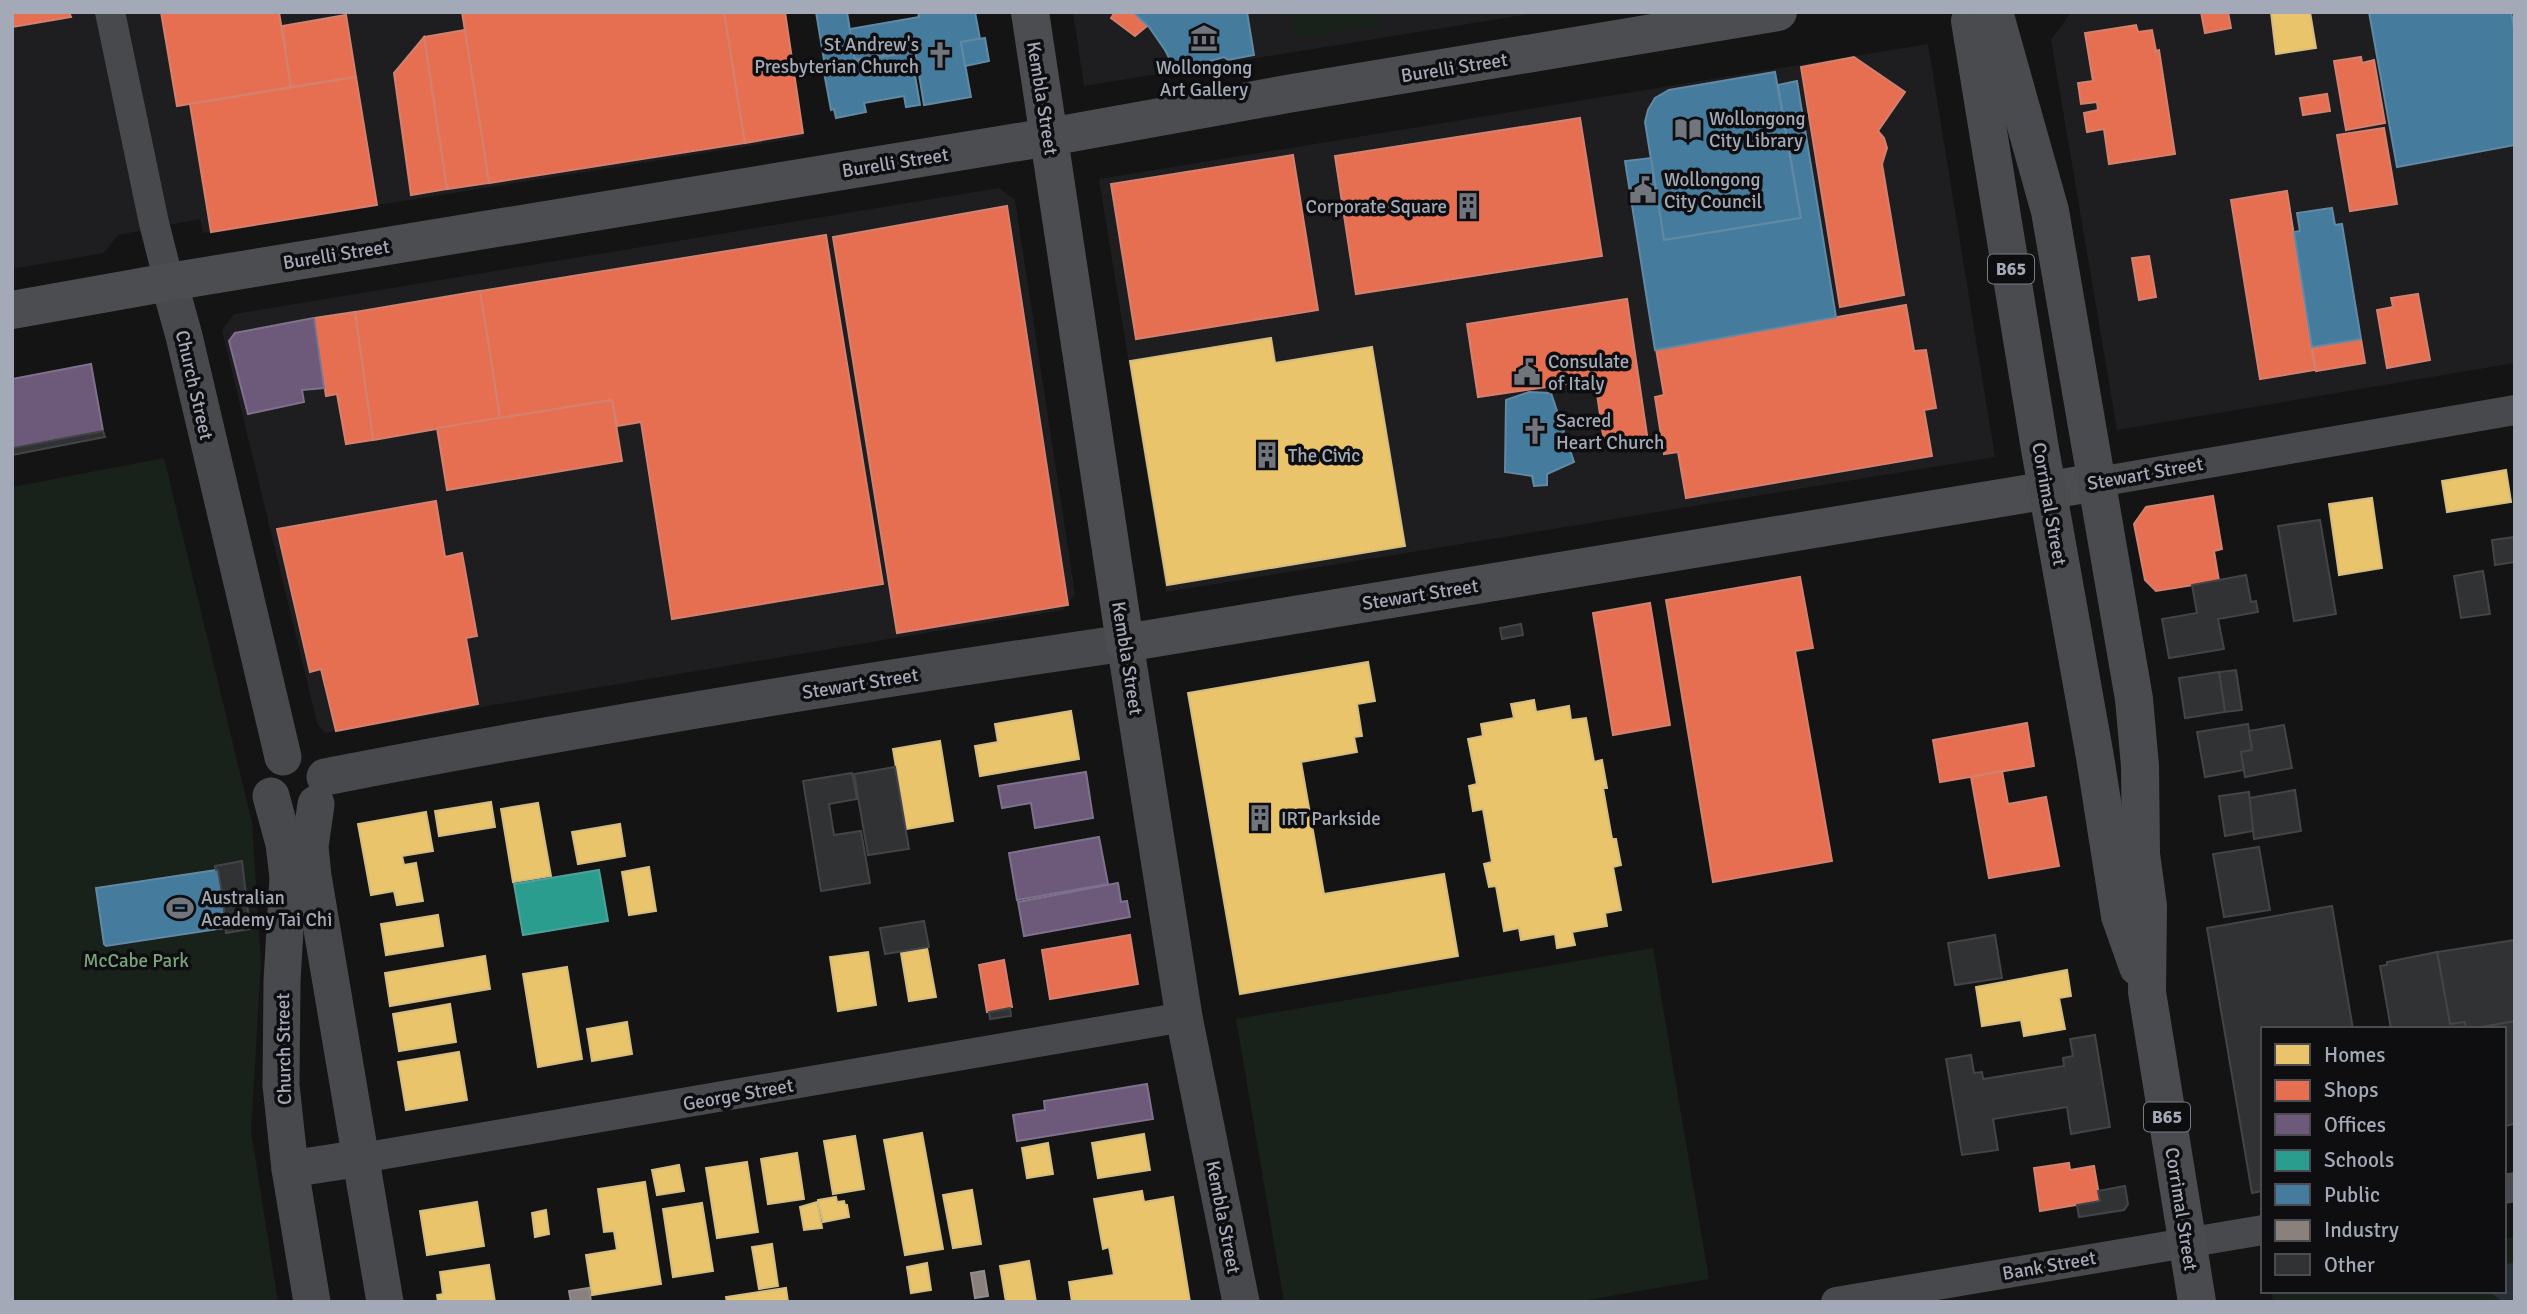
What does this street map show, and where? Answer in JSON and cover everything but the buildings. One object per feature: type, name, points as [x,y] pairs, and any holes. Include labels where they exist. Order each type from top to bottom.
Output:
[{"type":"main road","name":"Kembla Street","points":[[1030,12],[1125,643]]},
{"type":"main road","name":"Burelli Street","points":[[12,310],[1777,12]]},
{"type":"main road","name":"Corrimal Street","points":[[1972,12],[1970,21],[2120,916],[2147,992]]},
{"type":"main road","name":"Corrimal Street","points":[[1994,12],[2050,211],[2098,482],[2138,737],[2141,854],[2148,906],[2147,992],[2197,1302]]},
{"type":"main road","name":"Stewart Street","points":[[1125,643],[2098,482]]},
{"type":"street","name":"Church Street","points":[[110,12],[154,223],[184,336],[283,757]]},
{"type":"street","name":"Stewart Street","points":[[2098,482],[2515,410]]},
{"type":"street","name":"Stewart Street","points":[[321,790],[510,741],[951,668],[1125,643]]},
{"type":"street","name":"Kembla Street","points":[[1125,643],[1184,1017],[1241,1302]]},
{"type":"street","points":[[321,790],[303,811],[296,811],[282,806],[271,796],[269,774],[272,767],[283,757],[298,753],[306,754],[319,763],[321,790],[310,847],[311,866],[385,1302]]},
{"type":"street","name":"Church Street","points":[[271,796],[284,844],[288,877],[283,948],[281,1062],[290,1169],[312,1302]]},
{"type":"street","name":"George Street","points":[[290,1169],[1184,1017]]},
{"type":"street","name":"Bank Street","points":[[1836,1302],[2261,1230]]},
{"type":"shaded area","points":[[12,12],[785,12],[804,137],[203,233],[200,219],[118,235],[104,253],[12,269]]},
{"type":"shaded area","points":[[1073,12],[1541,12],[1084,86]]},
{"type":"shaded area","points":[[2071,12],[2515,12],[2515,363],[2117,430],[2051,40]]},
{"type":"shaded area","points":[[1928,44],[1995,457],[1166,592],[1099,179]]},
{"type":"shaded area","points":[[999,188],[1015,200],[1075,594],[1063,610],[325,733],[317,723],[222,330],[234,314]]},
{"type":"shaded area","points":[[2515,1262],[2515,1301],[2503,1302],[2491,1293],[2506,1293],[2506,1264]]},
{"type":"green space","points":[[1289,12],[1379,12],[1381,25],[1293,39]]},
{"type":"green space","name":"McCabe Park","points":[[164,458],[252,823],[261,963],[251,1131],[278,1302],[12,1302],[12,487]]},
{"type":"green space","points":[[1653,948],[1709,1279],[1576,1302],[1284,1302],[1236,1019]]},
{"type":"green space","points":[[2515,1237],[2515,1302],[2273,1302],[2271,1293],[2506,1293],[2506,1239]]},
{"type":"place","name":"Wollongong Art Gallery","points":[[1204,38]]},
{"type":"place","name":"St Andrew's Presbyterian Church","points":[[940,55]]},
{"type":"place","name":"Wollongong City Library","points":[[1688,129]]},
{"type":"place","name":"Wollongong City Council","points":[[1643,190]]},
{"type":"place","name":"Corporate Square","points":[[1468,206]]},
{"type":"place","name":"Consulate of Italy","points":[[1527,372]]},
{"type":"place","name":"Sacred Heart Church","points":[[1535,431]]},
{"type":"place","name":"The Civic","points":[[1267,455]]},
{"type":"place","name":"IRT Parkside","points":[[1260,818]]},
{"type":"place","name":"Australian Academy Tai Chi","points":[[180,908]]}]
